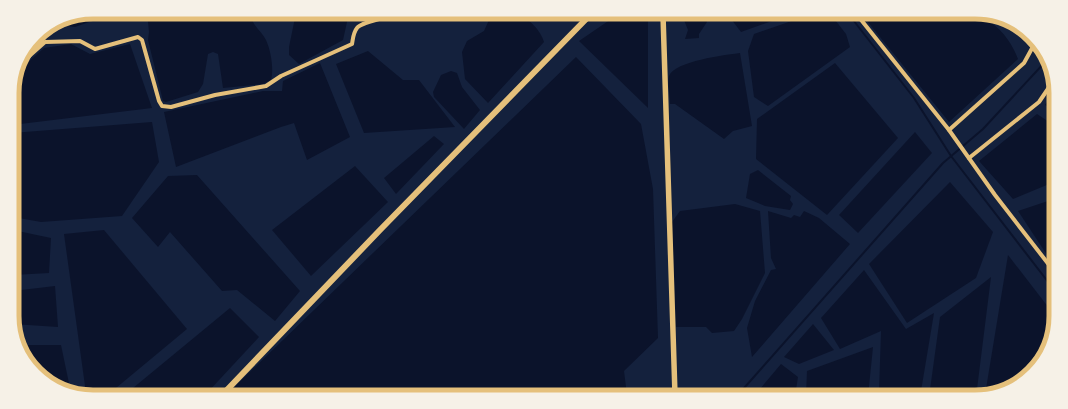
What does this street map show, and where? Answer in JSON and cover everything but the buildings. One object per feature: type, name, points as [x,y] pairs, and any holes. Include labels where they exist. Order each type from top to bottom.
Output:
[{"type":"main road","points":[[227,390],[388,221],[586,19]]},
{"type":"main road","points":[[663,19],[675,390]]},
{"type":"street","points":[[29,56],[45,42],[80,41],[95,49],[138,37],[142,40],[159,101],[162,106],[171,107],[215,95],[266,86],[281,76],[352,44],[357,27],[364,23],[384,19]]},
{"type":"street","points":[[860,19],[949,130],[1049,265]]},
{"type":"street","points":[[949,130],[1024,63],[1033,47]]},
{"type":"street","points":[[969,158],[1039,102],[1048,88]]},
{"type":"water","points":[[98,19],[75,27],[64,26],[79,20]]},
{"type":"water","points":[[148,19],[252,19],[268,44],[272,65],[271,80],[263,84],[223,88],[218,54],[213,52],[208,54],[203,84],[198,92],[166,102],[163,101],[148,40]]},
{"type":"water","points":[[295,19],[348,19],[343,40],[299,64],[289,55],[289,47]]},
{"type":"water","points":[[526,19],[534,25],[544,42],[488,103],[465,79],[462,52],[467,41],[484,31],[489,20]]},
{"type":"water","points":[[611,19],[648,19],[648,108],[579,41]]},
{"type":"water","points":[[684,19],[706,19],[707,22],[699,34],[699,38],[685,39],[688,30]]},
{"type":"water","points":[[731,19],[778,19],[741,32]]},
{"type":"water","points":[[797,19],[834,19],[846,34],[850,47],[768,106],[754,97],[748,51],[754,34]]},
{"type":"water","points":[[872,19],[984,20],[996,26],[1004,34],[1014,49],[1018,59],[949,122],[867,21]]},
{"type":"water","points":[[71,44],[90,54],[130,44],[152,108],[19,124],[19,88],[23,69],[25,65],[44,48]]},
{"type":"water","points":[[368,51],[403,80],[419,80],[455,127],[364,133],[336,64]]},
{"type":"water","points":[[740,53],[752,126],[733,131],[724,139],[675,104],[670,104],[668,79],[673,71],[681,66],[713,57]]},
{"type":"water","points":[[576,57],[641,124],[653,189],[658,338],[624,371],[626,390],[231,390]]},
{"type":"water","points":[[320,63],[350,137],[307,160],[294,123],[176,167],[164,112],[263,91],[282,91],[283,81]]},
{"type":"water","points":[[835,63],[898,138],[827,215],[756,159],[757,119]]},
{"type":"water","points":[[451,71],[457,73],[462,87],[480,110],[464,129],[434,97],[433,92],[441,75]]},
{"type":"water","points":[[1049,99],[1049,107],[1045,105]]},
{"type":"water","points":[[1037,114],[1049,122],[1049,184],[1013,199],[979,161]]},
{"type":"water","points":[[152,122],[159,162],[122,216],[41,222],[19,218],[19,132]]},
{"type":"water","points":[[915,132],[932,153],[858,233],[839,215]]},
{"type":"water","points":[[434,136],[444,144],[396,194],[384,178]]},
{"type":"water","points":[[355,166],[388,202],[311,276],[272,230]]},
{"type":"water","points":[[758,170],[791,196],[790,200],[793,204],[790,210],[765,206],[746,198],[750,174]]},
{"type":"water","points":[[197,175],[300,291],[275,321],[237,290],[222,291],[170,232],[158,247],[132,218],[168,176]]},
{"type":"water","points":[[950,182],[993,232],[976,278],[907,323],[869,264]]},
{"type":"water","points":[[1049,201],[1049,258],[1018,211]]},
{"type":"water","points":[[735,204],[760,211],[765,273],[742,319],[734,331],[712,333],[706,327],[676,327],[672,222],[680,211]]},
{"type":"water","points":[[768,211],[791,218],[794,215],[800,217],[804,211],[819,218],[850,244],[752,357],[747,328],[755,301],[771,270],[776,269],[771,258]]},
{"type":"water","points":[[104,230],[187,329],[114,390],[85,389],[64,234]]},
{"type":"water","points":[[19,231],[51,238],[49,273],[19,275]]},
{"type":"water","points":[[1008,255],[1049,308],[1048,325],[1045,340],[1034,361],[1020,375],[1012,380],[999,386],[986,389]]},
{"type":"water","points":[[864,270],[906,329],[934,313],[921,390],[879,390],[881,331],[840,349],[821,318]]},
{"type":"water","points":[[991,277],[977,390],[930,390],[940,317]]},
{"type":"water","points":[[55,286],[58,327],[19,324],[19,290]]},
{"type":"water","points":[[230,308],[259,337],[210,390],[131,390]]},
{"type":"water","points":[[813,324],[834,350],[799,364],[784,357]]},
{"type":"water","points":[[25,345],[61,345],[70,386],[44,372],[37,365]]},
{"type":"water","points":[[873,347],[869,390],[806,390],[807,371]]},
{"type":"water","points":[[781,364],[798,377],[796,390],[759,390]]},
{"type":"waterway","points":[[852,19],[914,98],[951,156],[1049,283]]},
{"type":"waterway","points":[[742,390],[943,163],[983,129],[1043,64]]}]
